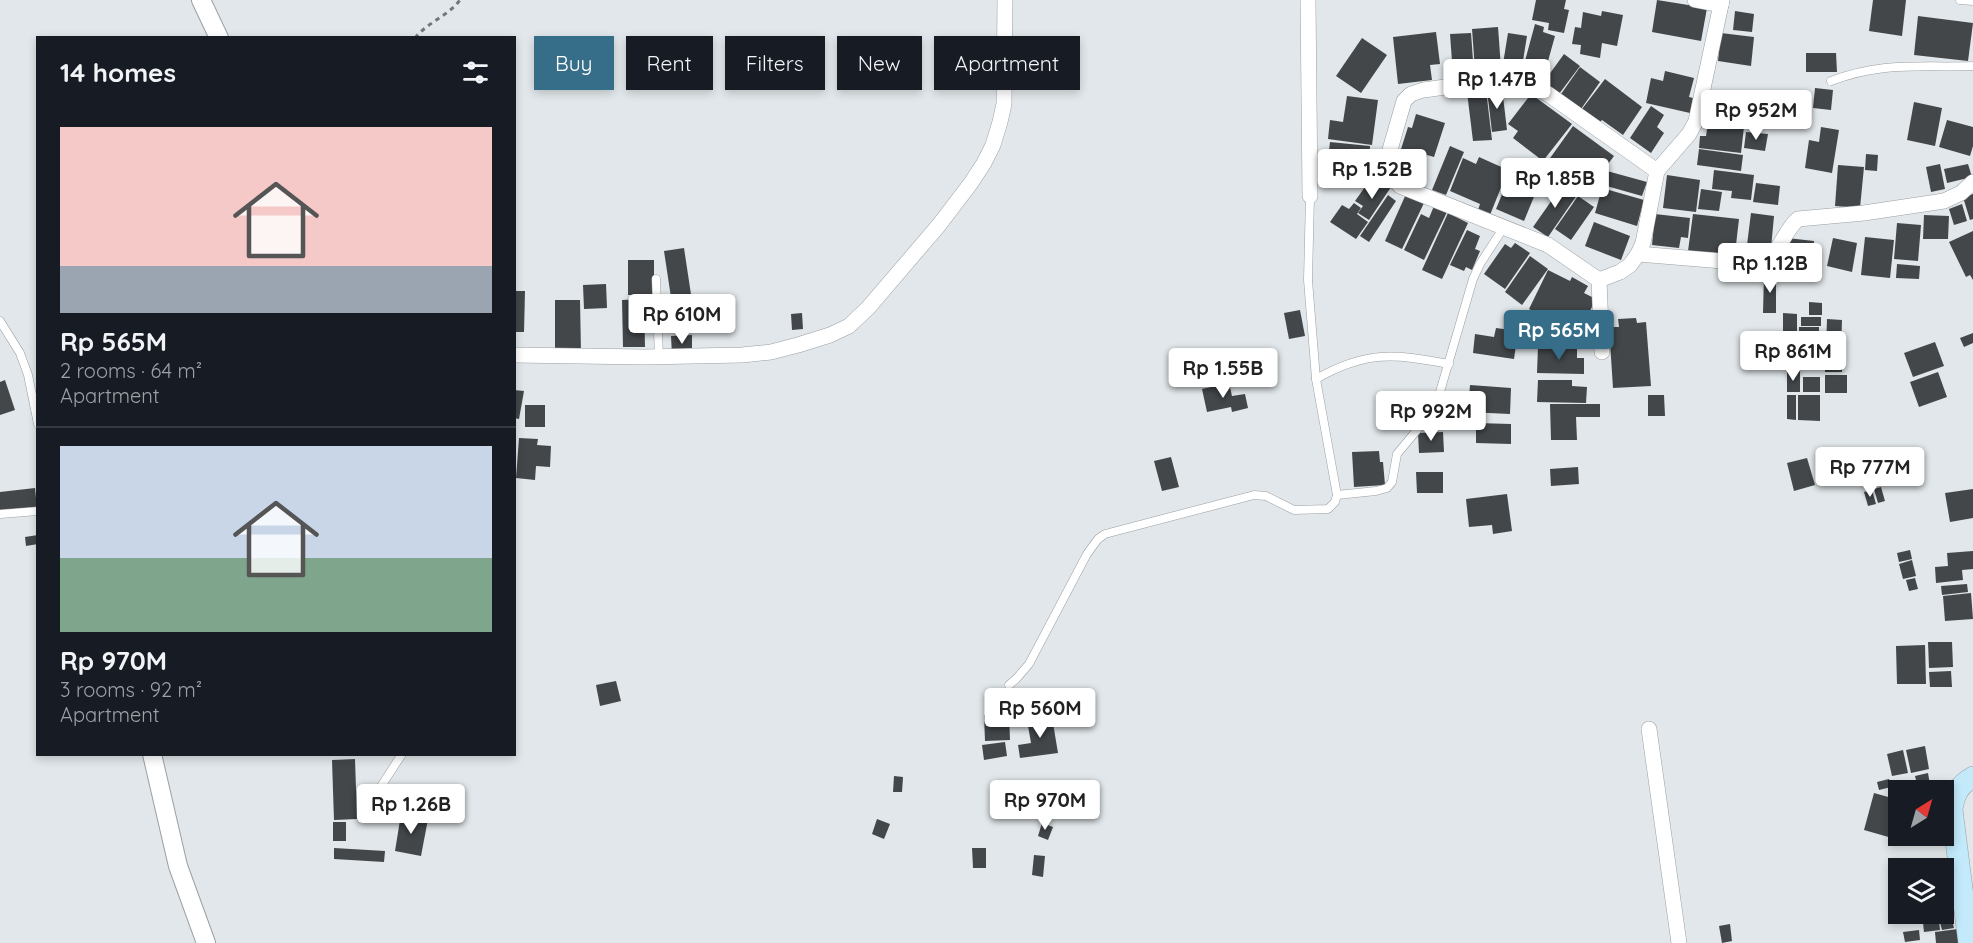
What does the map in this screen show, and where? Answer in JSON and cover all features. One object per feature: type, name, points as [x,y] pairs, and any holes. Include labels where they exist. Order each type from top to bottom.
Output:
[{"type":"main road","points":[[1969,943],[1952,810],[1953,798],[1958,789],[1973,777]]},
{"type":"street","points":[[201,0],[218,36]]},
{"type":"street","points":[[516,355],[659,357],[771,352],[840,332],[858,319],[939,225],[984,163],[993,145],[1004,104],[1005,0]]},
{"type":"street","points":[[1308,0],[1310,196]]},
{"type":"street","points":[[1599,280],[1620,272],[1630,265],[1638,254],[1643,243],[1657,171],[1689,134],[1696,121],[1722,3],[1695,0]]},
{"type":"street","points":[[1599,280],[1548,245],[1400,186],[1392,179],[1387,160],[1404,101],[1411,94],[1423,90],[1505,81],[1534,87],[1548,94],[1657,171]]},
{"type":"street","points":[[1638,254],[1759,264],[1768,261],[1776,253],[1786,233],[1798,219],[1864,213],[1944,201],[1961,193],[1973,182]]},
{"type":"street","points":[[1599,280],[1602,352]]},
{"type":"street","points":[[1649,729],[1679,943]]},
{"type":"street","points":[[152,756],[178,866],[206,943]]},
{"type":"lane","points":[[1960,0],[1973,1]]},
{"type":"lane","points":[[1832,81],[1866,69],[1890,66],[1973,66]]},
{"type":"lane","points":[[1008,684],[1017,678],[1029,664],[1087,554],[1098,539],[1105,534],[1254,495],[1266,496],[1294,510],[1329,508],[1335,502],[1337,495],[1316,379],[1308,280],[1310,196]]},
{"type":"lane","points":[[1337,495],[1376,491],[1387,488],[1392,482],[1397,454],[1427,418],[1437,402],[1473,279],[1483,258],[1504,227]]},
{"type":"lane","points":[[656,279],[659,357]]},
{"type":"lane","points":[[0,321],[20,353],[28,375],[36,414]]},
{"type":"lane","points":[[1316,379],[1336,367],[1360,359],[1383,355],[1449,364]]},
{"type":"lane","points":[[0,514],[36,511]]},
{"type":"lane","points":[[365,811],[401,756]]},
{"type":"path","points":[[417,36],[430,24],[453,10],[460,0]]},
{"type":"building","points":[[1536,0],[1566,0],[1564,9],[1569,10],[1564,33],[1548,30],[1549,23],[1532,20]]},
{"type":"building","points":[[1657,0],[1707,8],[1701,41],[1652,32]]},
{"type":"building","points":[[1873,0],[1906,0],[1902,36],[1869,31]]},
{"type":"building","points":[[1602,11],[1623,15],[1617,46],[1602,43],[1600,58],[1580,54],[1581,45],[1572,44],[1575,27],[1581,28],[1583,12],[1601,16]]},
{"type":"building","points":[[1735,11],[1754,14],[1752,32],[1733,30]]},
{"type":"building","points":[[1918,16],[1973,23],[1968,61],[1914,55]]},
{"type":"building","points":[[1535,24],[1544,27],[1543,32],[1555,36],[1543,79],[1522,72]]},
{"type":"building","points":[[1498,27],[1501,68],[1475,70],[1472,29]]},
{"type":"building","points":[[1436,32],[1440,64],[1430,65],[1432,80],[1398,84],[1393,37]]},
{"type":"building","points":[[1471,33],[1474,74],[1453,75],[1450,34]]},
{"type":"building","points":[[1508,33],[1527,36],[1521,73],[1502,70]]},
{"type":"building","points":[[1721,33],[1754,37],[1751,66],[1718,61]]},
{"type":"building","points":[[1362,38],[1387,55],[1361,93],[1336,76]]},
{"type":"building","points":[[1806,53],[1836,53],[1837,72],[1806,72]]},
{"type":"building","points":[[1564,54],[1580,66],[1559,94],[1543,83]]},
{"type":"building","points":[[1580,67],[1600,82],[1581,109],[1561,94]]},
{"type":"building","points":[[1665,71],[1694,78],[1689,97],[1693,98],[1690,113],[1646,103],[1651,78],[1663,81]]},
{"type":"building","points":[[1605,79],[1642,107],[1623,135],[1582,109]]},
{"type":"building","points":[[1502,88],[1507,130],[1492,132],[1487,90]]},
{"type":"building","points":[[1815,88],[1833,90],[1831,110],[1813,108]]},
{"type":"building","points":[[1486,90],[1492,140],[1473,141],[1467,92]]},
{"type":"building","points":[[1719,93],[1746,96],[1743,125],[1715,122]]},
{"type":"building","points":[[1531,94],[1572,124],[1543,161],[1513,138],[1518,131],[1508,124]]},
{"type":"building","points":[[1347,96],[1378,100],[1372,145],[1328,139],[1330,120],[1343,122]]},
{"type":"building","points":[[1914,102],[1942,108],[1935,146],[1907,140]]},
{"type":"building","points":[[1651,106],[1664,115],[1657,127],[1664,133],[1651,153],[1630,138]]},
{"type":"building","points":[[1416,114],[1445,123],[1434,157],[1427,155],[1420,176],[1395,168],[1408,127],[1412,128]]},
{"type":"building","points":[[1947,120],[1973,127],[1973,146],[1970,156],[1939,147]]},
{"type":"building","points":[[1708,123],[1744,127],[1741,153],[1699,148],[1700,136],[1706,136]]},
{"type":"building","points":[[1573,126],[1614,156],[1597,179],[1581,167],[1572,179],[1548,161]]},
{"type":"building","points":[[1821,127],[1839,130],[1832,173],[1805,168],[1809,140],[1819,142]]},
{"type":"building","points":[[1746,132],[1768,134],[1765,151],[1744,148]]},
{"type":"building","points":[[1330,142],[1370,146],[1369,164],[1328,159]]},
{"type":"building","points":[[1450,146],[1464,152],[1446,195],[1432,190]]},
{"type":"building","points":[[1699,149],[1743,155],[1741,171],[1697,165]]},
{"type":"building","points":[[1866,154],[1878,155],[1877,171],[1865,170]]},
{"type":"building","points":[[1479,157],[1508,170],[1490,215],[1478,210],[1480,204],[1450,191],[1463,158],[1476,164]]},
{"type":"building","points":[[1329,161],[1379,167],[1377,185],[1327,179]]},
{"type":"building","points":[[1940,164],[1945,189],[1931,192],[1926,167]]},
{"type":"building","points":[[1968,164],[1972,177],[1947,183],[1944,169]]},
{"type":"building","points":[[1838,165],[1864,167],[1860,208],[1835,206]]},
{"type":"building","points":[[1714,170],[1754,175],[1751,200],[1731,198],[1732,191],[1712,189]]},
{"type":"building","points":[[1607,171],[1647,182],[1642,196],[1603,185]]},
{"type":"building","points":[[1510,175],[1538,187],[1524,221],[1496,209]]},
{"type":"building","points":[[1667,175],[1700,180],[1696,212],[1663,208]]},
{"type":"building","points":[[1383,181],[1391,187],[1369,220],[1358,213],[1363,206],[1355,201],[1365,187],[1374,193]]},
{"type":"building","points":[[1558,181],[1577,195],[1548,237],[1533,227],[1552,200],[1548,196]]},
{"type":"building","points":[[1756,183],[1780,186],[1778,205],[1753,202]]},
{"type":"building","points":[[1602,188],[1644,200],[1637,226],[1595,213]]},
{"type":"building","points":[[1701,189],[1722,192],[1719,211],[1698,209]]},
{"type":"building","points":[[1406,194],[1424,203],[1402,249],[1385,241]]},
{"type":"building","points":[[1973,194],[1973,219],[1970,220],[1963,197]]},
{"type":"building","points":[[1388,195],[1396,201],[1369,242],[1360,236]]},
{"type":"building","points":[[1578,196],[1594,207],[1571,240],[1555,229]]},
{"type":"building","points":[[1354,203],[1361,208],[1357,214],[1368,222],[1356,239],[1330,222],[1342,205],[1349,209]]},
{"type":"building","points":[[1962,204],[1967,221],[1954,225],[1949,209]]},
{"type":"building","points":[[1434,206],[1447,212],[1424,260],[1404,250],[1421,214],[1429,218]]},
{"type":"building","points":[[1448,213],[1468,223],[1442,279],[1422,270]]},
{"type":"building","points":[[1751,213],[1774,216],[1771,248],[1747,245]]},
{"type":"building","points":[[1655,214],[1690,218],[1688,238],[1681,237],[1679,248],[1652,245]]},
{"type":"building","points":[[1693,214],[1739,219],[1736,245],[1722,243],[1720,255],[1688,251]]},
{"type":"building","points":[[1924,215],[1949,216],[1948,239],[1923,239]]},
{"type":"building","points":[[1594,222],[1630,236],[1621,260],[1585,246]]},
{"type":"building","points":[[1897,223],[1921,225],[1918,261],[1894,259]]},
{"type":"building","points":[[1467,230],[1480,236],[1475,249],[1480,251],[1472,270],[1466,267],[1464,271],[1450,265]]},
{"type":"building","points":[[1973,231],[1973,280],[1970,275],[1966,277],[1949,242]]},
{"type":"building","points":[[1865,237],[1894,240],[1890,278],[1861,275]]},
{"type":"building","points":[[1787,238],[1814,241],[1811,277],[1783,274]]},
{"type":"building","points":[[1833,238],[1857,243],[1852,272],[1827,266]]},
{"type":"building","points":[[1515,243],[1530,253],[1505,289],[1484,274],[1505,244],[1511,248]]},
{"type":"building","points":[[684,248],[692,301],[672,304],[664,251]]},
{"type":"building","points":[[1530,256],[1548,269],[1522,305],[1505,292]]},
{"type":"building","points":[[628,260],[654,260],[654,295],[628,295]]},
{"type":"building","points":[[1897,264],[1920,266],[1919,279],[1896,278]]},
{"type":"building","points":[[1548,270],[1570,281],[1572,277],[1588,286],[1584,293],[1596,299],[1578,335],[1529,309]]},
{"type":"building","points":[[1764,275],[1776,275],[1776,313],[1763,313]]},
{"type":"building","points":[[606,284],[607,308],[584,309],[583,285]]},
{"type":"building","points":[[516,291],[525,291],[524,332],[516,332]]},
{"type":"building","points":[[644,299],[645,347],[623,347],[622,300]]},
{"type":"building","points":[[555,300],[580,300],[581,353],[555,353]]},
{"type":"building","points":[[1809,302],[1822,303],[1822,315],[1809,315]]},
{"type":"building","points":[[1300,310],[1305,336],[1289,339],[1284,313]]},
{"type":"building","points":[[802,313],[803,329],[792,330],[791,314]]},
{"type":"building","points":[[1783,313],[1797,314],[1797,333],[1783,332]]},
{"type":"building","points":[[1801,317],[1821,317],[1821,326],[1801,326]]},
{"type":"building","points":[[1636,318],[1637,323],[1646,322],[1651,386],[1613,388],[1609,327],[1619,327],[1618,319]]},
{"type":"building","points":[[1827,319],[1842,320],[1841,350],[1826,349]]},
{"type":"building","points":[[1799,327],[1819,327],[1819,344],[1799,344]]},
{"type":"building","points":[[1496,328],[1518,331],[1514,359],[1473,353],[1475,334],[1494,337]]},
{"type":"building","points":[[1973,333],[1973,343],[1964,347],[1960,338]]},
{"type":"building","points":[[692,335],[692,354],[672,355],[671,336]]},
{"type":"building","points":[[1789,335],[1796,335],[1796,346],[1789,346]]},
{"type":"building","points":[[1769,339],[1785,339],[1785,349],[1769,349]]},
{"type":"building","points":[[1935,342],[1944,366],[1913,377],[1904,353]]},
{"type":"building","points":[[1538,346],[1577,347],[1577,358],[1584,358],[1584,374],[1537,373]]},
{"type":"building","points":[[1789,348],[1798,348],[1798,368],[1789,368]]},
{"type":"building","points":[[1825,362],[1842,362],[1842,372],[1825,372]]},
{"type":"building","points":[[1787,371],[1800,371],[1800,392],[1787,392]]},
{"type":"building","points":[[1938,372],[1947,397],[1919,407],[1910,382]]},
{"type":"building","points":[[1825,375],[1847,375],[1847,393],[1825,393]]},
{"type":"building","points":[[1803,377],[1820,377],[1820,392],[1803,392]]},
{"type":"building","points":[[5,380],[15,410],[0,415],[0,382]]},
{"type":"building","points":[[1538,380],[1572,380],[1572,386],[1587,387],[1586,403],[1537,402]]},
{"type":"building","points":[[1229,383],[1232,396],[1245,394],[1248,408],[1232,412],[1231,407],[1207,412],[1202,389]]},
{"type":"building","points":[[1470,385],[1511,388],[1510,414],[1468,412]]},
{"type":"building","points":[[516,390],[524,391],[519,419],[516,418]]},
{"type":"building","points":[[1648,395],[1664,395],[1665,416],[1648,416]]},
{"type":"building","points":[[1787,395],[1796,395],[1796,420],[1787,419]]},
{"type":"building","points":[[1798,395],[1820,395],[1820,421],[1798,420]]},
{"type":"building","points":[[1550,404],[1600,404],[1600,417],[1576,417],[1577,440],[1551,440]]},
{"type":"building","points":[[525,405],[545,405],[545,427],[525,427]]},
{"type":"building","points":[[1476,423],[1511,424],[1511,444],[1476,443]]},
{"type":"building","points":[[1443,432],[1444,452],[1419,453],[1418,433]]},
{"type":"building","points":[[519,438],[538,439],[537,445],[551,446],[550,467],[536,466],[535,480],[516,478]]},
{"type":"building","points":[[1379,451],[1380,462],[1383,462],[1385,485],[1354,487],[1352,452]]},
{"type":"building","points":[[1171,457],[1179,487],[1162,491],[1154,461]]},
{"type":"building","points":[[1807,458],[1815,485],[1794,491],[1787,463]]},
{"type":"building","points":[[1883,460],[1888,478],[1863,484],[1859,467]]},
{"type":"building","points":[[1578,467],[1579,484],[1551,486],[1550,469]]},
{"type":"building","points":[[1416,472],[1443,472],[1443,493],[1417,493]]},
{"type":"building","points":[[1881,487],[1885,501],[1878,503],[1874,489]]},
{"type":"building","points":[[35,488],[36,508],[0,512],[0,492]]},
{"type":"building","points":[[1973,489],[1973,518],[1950,522],[1945,493]]},
{"type":"building","points":[[1872,490],[1876,504],[1868,506],[1864,492]]},
{"type":"building","points":[[1507,494],[1512,531],[1493,534],[1492,525],[1469,527],[1466,499]]},
{"type":"building","points":[[36,535],[36,544],[26,546],[25,537]]},
{"type":"building","points":[[1910,550],[1912,559],[1899,562],[1897,553]]},
{"type":"building","points":[[1973,551],[1973,569],[1962,570],[1963,580],[1936,583],[1935,567],[1948,566],[1947,553]]},
{"type":"building","points":[[1912,560],[1916,576],[1903,579],[1899,564]]},
{"type":"building","points":[[1915,578],[1918,589],[1909,591],[1906,580]]},
{"type":"building","points":[[1967,584],[1968,592],[1942,595],[1941,586]]},
{"type":"building","points":[[1971,593],[1973,619],[1945,621],[1943,596]]},
{"type":"building","points":[[1928,642],[1952,642],[1953,667],[1929,668]]},
{"type":"building","points":[[1925,645],[1926,684],[1897,684],[1896,646]]},
{"type":"building","points":[[1951,671],[1952,687],[1930,687],[1929,672]]},
{"type":"building","points":[[616,681],[621,701],[600,706],[596,685]]},
{"type":"building","points":[[1009,713],[1010,740],[985,741],[984,715]]},
{"type":"building","points":[[1052,717],[1058,753],[1020,758],[1018,745],[1031,743],[1027,720]]},
{"type":"building","points":[[1005,742],[1007,756],[984,760],[982,745]]},
{"type":"building","points":[[1925,746],[1929,769],[1911,773],[1906,750]]},
{"type":"building","points":[[1903,750],[1908,773],[1892,776],[1887,754]]},
{"type":"building","points":[[355,759],[357,819],[334,820],[332,760]]},
{"type":"building","points":[[1928,773],[1929,780],[1916,780],[1915,776]]},
{"type":"building","points":[[894,776],[903,777],[902,792],[893,792]]},
{"type":"building","points":[[1889,779],[1888,788],[1879,790],[1877,782]]},
{"type":"building","points":[[446,788],[461,789],[460,817],[446,817]]},
{"type":"building","points":[[1874,793],[1888,797],[1888,837],[1864,830]]},
{"type":"building","points":[[401,814],[428,819],[421,856],[395,851]]},
{"type":"building","points":[[877,819],[890,824],[884,839],[872,834]]},
{"type":"building","points":[[333,822],[346,822],[346,841],[333,841]]},
{"type":"building","points":[[1042,823],[1053,827],[1048,840],[1038,836]]},
{"type":"building","points":[[334,848],[385,851],[384,862],[334,859]]},
{"type":"building","points":[[972,848],[986,848],[986,868],[973,868]]},
{"type":"building","points":[[1034,855],[1045,856],[1043,877],[1032,875]]},
{"type":"building","points":[[1730,924],[1732,941],[1722,943],[1719,926]]},
{"type":"building","points":[[1923,924],[1939,924],[1940,930],[1924,932]]},
{"type":"building","points":[[1940,924],[1953,924],[1954,928],[1942,930]]},
{"type":"building","points":[[1958,929],[1960,943],[1936,943],[1935,932]]},
{"type":"building","points":[[1919,930],[1920,940],[1905,942],[1903,932]]}]
